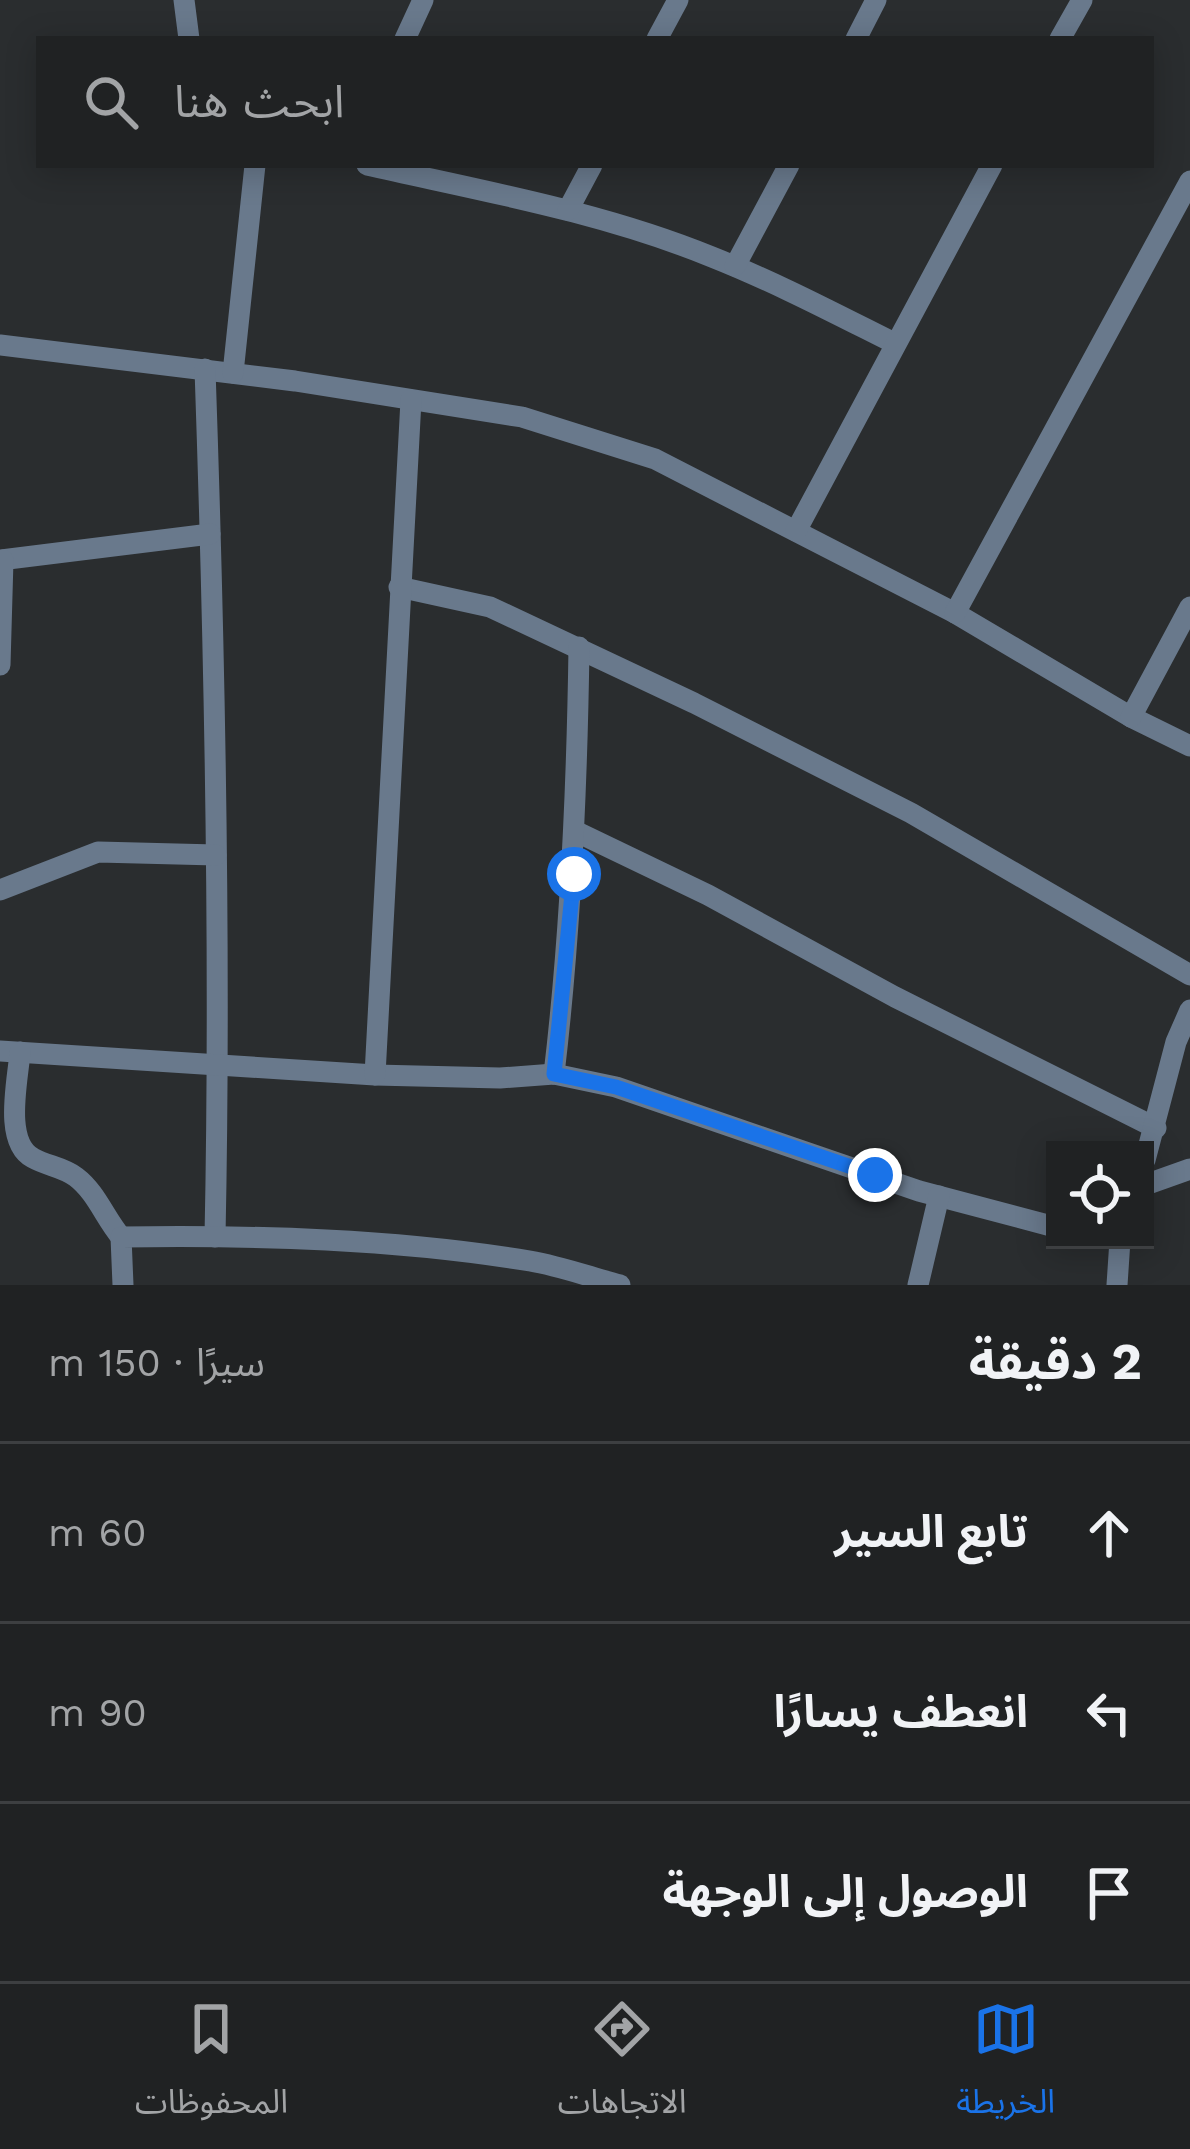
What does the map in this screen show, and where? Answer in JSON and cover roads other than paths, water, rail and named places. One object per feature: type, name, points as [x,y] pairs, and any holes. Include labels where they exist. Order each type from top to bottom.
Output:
[{"type":"street","points":[[184,0],[189,36]]},
{"type":"street","points":[[405,36],[423,0]]},
{"type":"street","points":[[659,36],[678,0]]},
{"type":"street","points":[[858,36],[876,0]]},
{"type":"street","points":[[1062,36],[1082,0]]},
{"type":"street","points":[[233,373],[255,168]]},
{"type":"street","points":[[380,168],[568,210],[735,266],[894,343]]},
{"type":"street","points":[[568,210],[590,168]]},
{"type":"street","points":[[735,266],[787,168]]},
{"type":"street","points":[[796,531],[990,168]]},
{"type":"street","points":[[955,613],[1190,181]]},
{"type":"street","points":[[0,344],[233,373],[522,418],[655,459],[955,613],[1131,717],[1190,746]]},
{"type":"street","points":[[205,370],[219,1067],[214,1237]]},
{"type":"street","points":[[375,1075],[411,400]]},
{"type":"street","points":[[0,665],[1,560],[210,534]]},
{"type":"street","points":[[399,587],[490,607],[579,647],[911,813],[1190,974]]},
{"type":"street","points":[[1131,717],[1190,607]]},
{"type":"street","points":[[554,1074],[577,832],[579,647]]},
{"type":"street","points":[[577,832],[1156,1128]]},
{"type":"street","points":[[0,890],[98,852],[216,855]]},
{"type":"street","points":[[1152,1141],[1176,1042],[1190,1010]]},
{"type":"street","points":[[123,1285],[122,1237],[78,1178],[32,1158],[19,1144],[10,1051],[375,1075],[500,1078],[554,1074],[616,1087],[939,1196],[1046,1225]]},
{"type":"street","points":[[1154,1182],[1190,1168]]},
{"type":"street","points":[[918,1285],[939,1196]]},
{"type":"street","points":[[122,1237],[370,1244],[532,1262],[620,1285]]},
{"type":"street","points":[[1115,1249],[1117,1285]]}]
